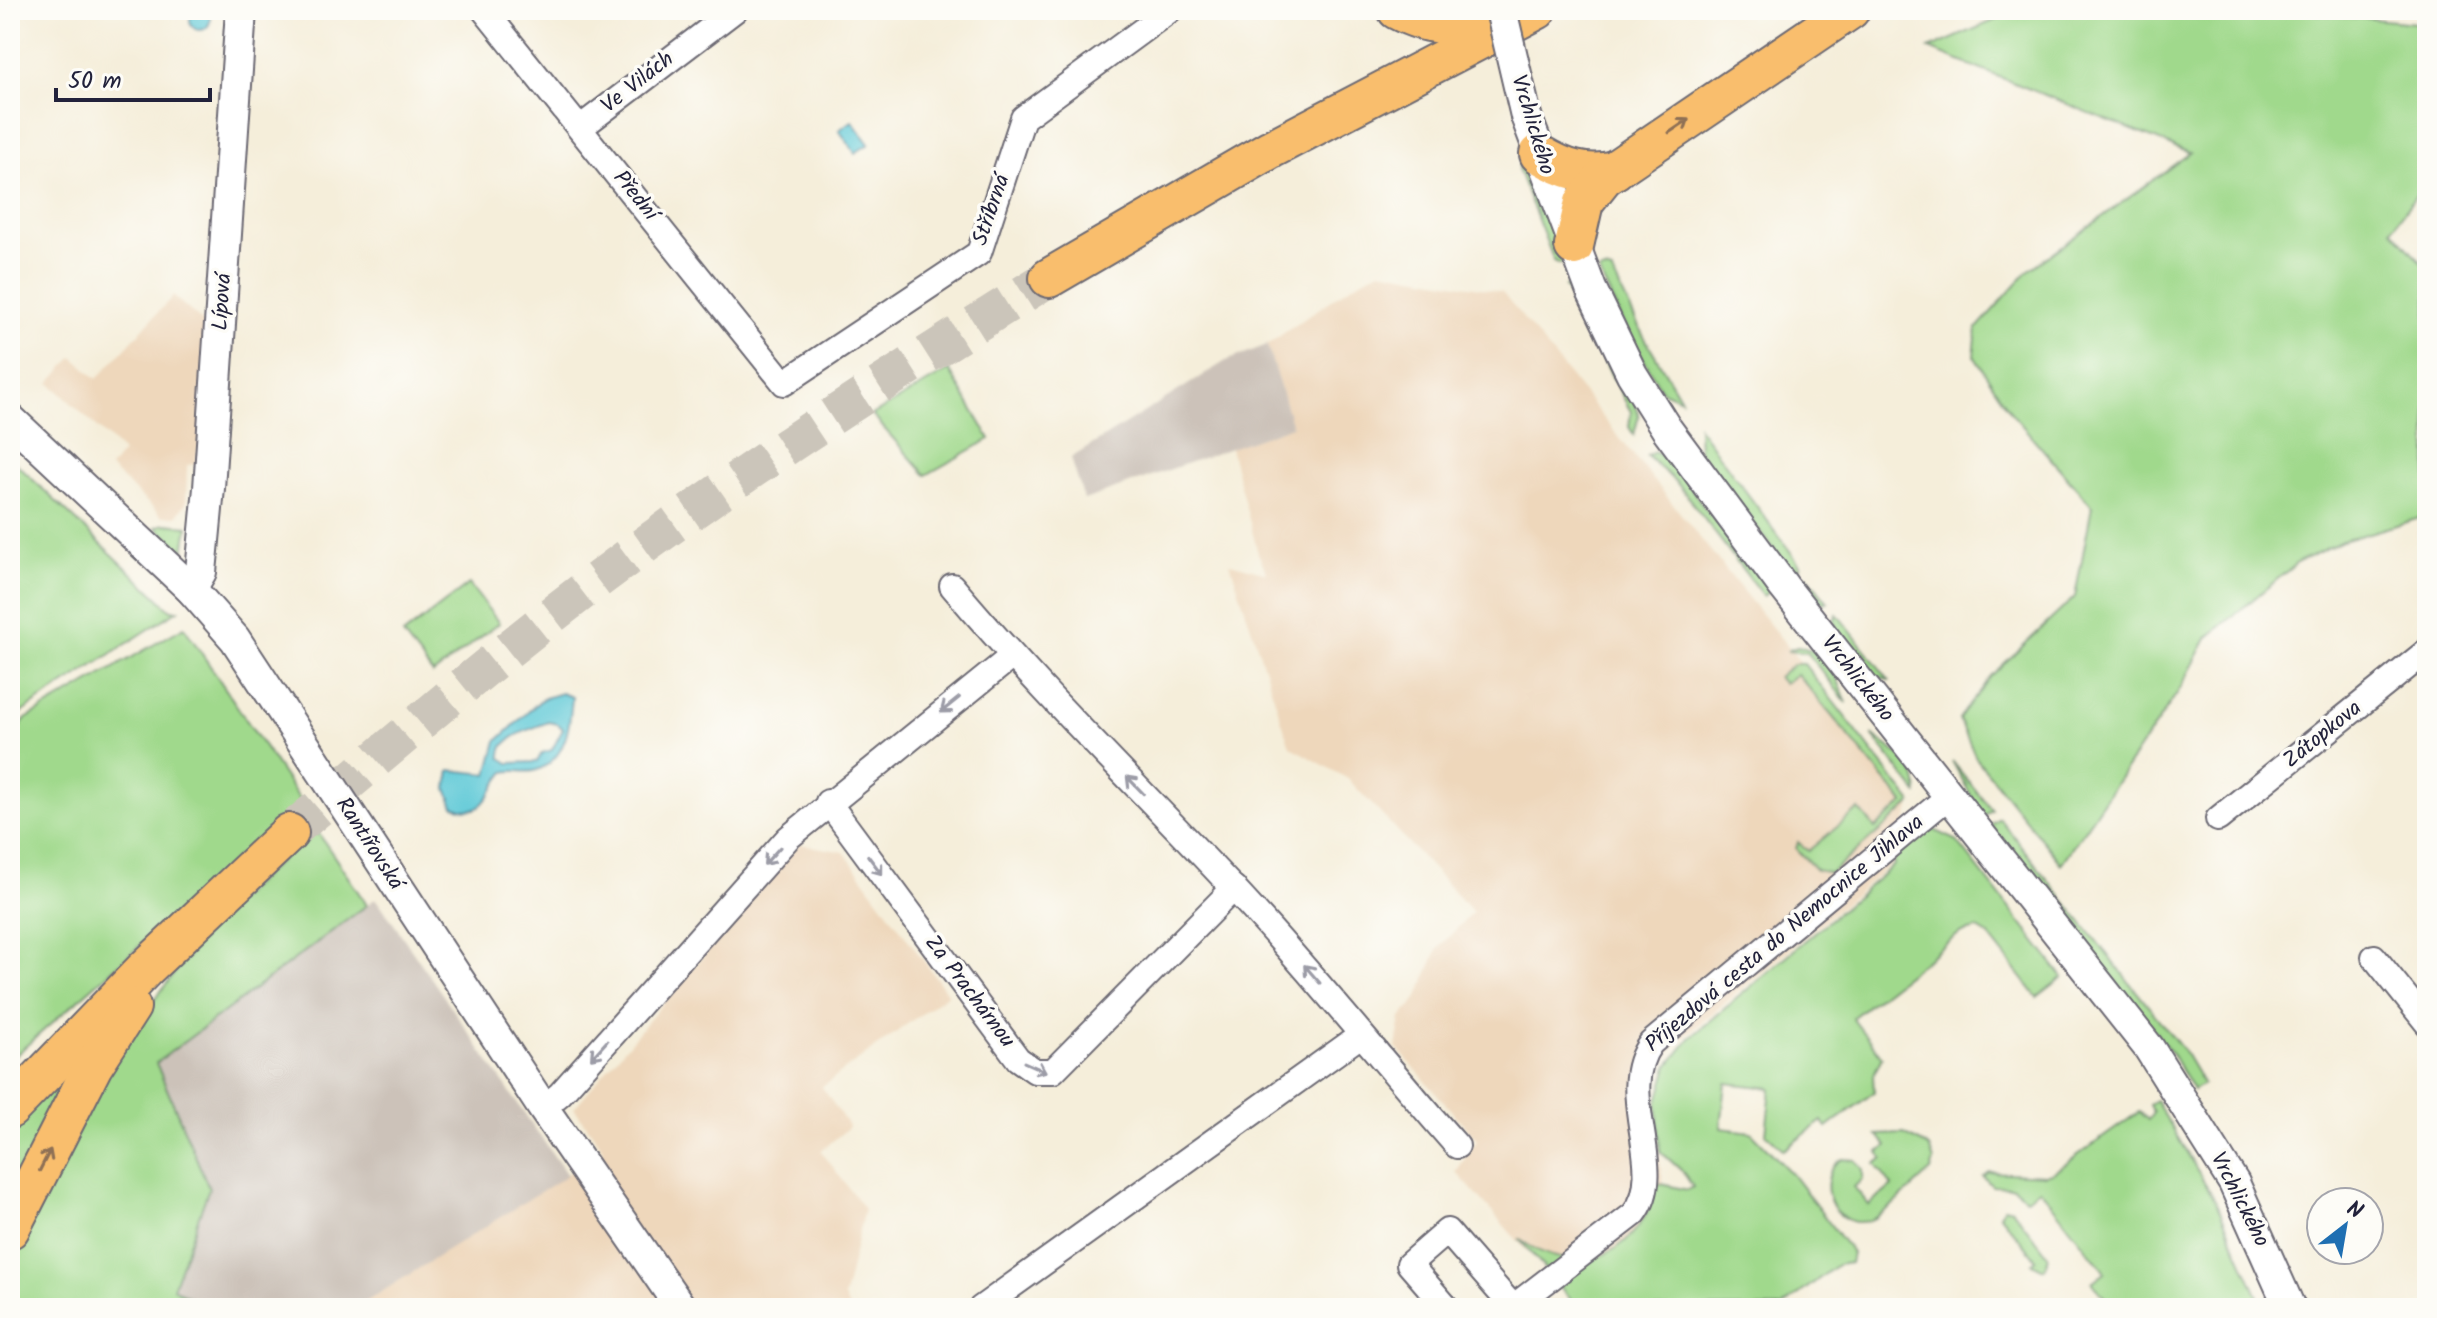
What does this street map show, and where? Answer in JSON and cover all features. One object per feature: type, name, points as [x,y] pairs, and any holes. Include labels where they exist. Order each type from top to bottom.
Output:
[{"type":"main road","points":[[1397,10],[1421,21],[1447,26],[1465,24],[1500,10]]},
{"type":"main road","points":[[1049,278],[1298,134],[1537,10]]},
{"type":"main road","points":[[1574,246],[1584,202],[1597,183],[1850,10]]},
{"type":"main road","points":[[1539,154],[1570,170],[1588,174],[1615,170]]},
{"type":"main road","points":[[10,1109],[210,905],[289,833]]},
{"type":"main road","points":[[10,1229],[93,1066],[150,981],[210,905]]},
{"type":"main road","points":[[10,1084],[76,1040]]},
{"type":"street","name":"Lípová","points":[[191,589],[201,572],[209,488],[241,10]]},
{"type":"street","name":"Přední","points":[[484,10],[784,383]]},
{"type":"street","name":"Ve Vilách","points":[[580,128],[735,10]]},
{"type":"street","name":"Stříbrná","points":[[784,383],[979,253],[1023,118],[1170,10]]},
{"type":"street","name":"Vrchlického","points":[[1500,10],[1526,116],[1539,154],[1574,246],[1632,374],[1666,428],[1784,587],[2170,1078],[2234,1183],[2290,1308]]},
{"type":"street","name":"Rantířovská","points":[[10,419],[191,589],[250,662],[543,1108],[681,1308]]},
{"type":"street","points":[[952,586],[1011,657],[1314,975],[1361,1035],[1457,1146]]},
{"type":"street","name":"Zátopkova","points":[[2218,819],[2427,651]]},
{"type":"street","points":[[543,1108],[560,1094],[788,838],[828,802],[1011,657]]},
{"type":"street","name":"Příjezdová cesta do Nemocnice Jihlava","points":[[1514,1308],[1634,1214],[1644,1202],[1646,1180],[1637,1078],[1643,1053],[1651,1043],[1949,796]]},
{"type":"street","name":"Za Prachárnou","points":[[828,802],[1018,1059],[1035,1071],[1053,1071],[1234,888]]},
{"type":"street","points":[[2374,957],[2427,1023]]},
{"type":"street","points":[[981,1308],[1361,1035]]},
{"type":"street","points":[[1447,1308],[1409,1264],[1447,1231],[1514,1308]]},
{"type":"shaded area","points":[[1380,270],[1502,292],[1912,801],[1895,861],[1675,1045],[1659,1073],[1652,1103],[1666,1204],[1584,1308],[1556,1268],[1525,1249],[1456,1172],[1477,1140],[1396,1047],[1401,1018],[1417,999],[1438,948],[1473,912],[1348,779],[1290,746],[1230,563],[1267,573],[1258,553],[1230,448],[1292,426],[1267,345],[1351,286]]},
{"type":"shaded area","points":[[173,296],[206,325],[200,439],[195,464],[187,465],[186,503],[176,516],[162,516],[110,468],[123,452],[50,383],[73,357],[97,379]]},
{"type":"shaded area","points":[[1267,345],[1292,426],[1084,500],[1071,458],[1226,361]]},
{"type":"shaded area","points":[[799,844],[844,852],[948,994],[822,1087],[849,1127],[821,1151],[864,1209],[844,1297],[849,1308],[356,1308],[604,1150],[574,1108]]},
{"type":"shaded area","points":[[376,898],[567,1175],[356,1308],[209,1308],[173,1288],[209,1188],[156,1063]]},
{"type":"green space","points":[[2018,10],[2274,10],[2427,24],[2427,180],[2392,229],[2427,269],[2427,516],[2342,541],[2298,562],[2208,637],[2180,689],[2061,864],[1976,758],[1959,719],[1991,676],[2075,597],[2092,506],[2012,414],[1974,356],[1977,328],[2028,271],[2190,153],[1929,49]]},
{"type":"green space","points":[[1524,148],[1567,261],[1560,264],[1554,261],[1518,169]]},
{"type":"green space","points":[[1599,272],[1612,272],[1642,333],[1681,399],[1662,391],[1621,320]]},
{"type":"green space","points":[[1576,282],[1635,403],[1639,415],[1634,435],[1629,427],[1631,412],[1565,287]]},
{"type":"green space","points":[[949,370],[990,439],[926,475],[872,415]]},
{"type":"green space","points":[[1698,427],[1801,566],[1792,574],[1699,451]]},
{"type":"green space","points":[[1654,452],[1671,459],[1704,507],[1772,589],[1763,596],[1677,483],[1647,456]]},
{"type":"green space","points":[[10,458],[171,610],[178,610],[10,720]]},
{"type":"green space","points":[[164,524],[188,526],[184,551],[156,527]]},
{"type":"green space","points":[[1807,576],[1828,602],[1816,604],[1799,582]]},
{"type":"green space","points":[[469,584],[499,623],[433,674],[403,635]]},
{"type":"green space","points":[[1837,614],[1889,680],[1881,678],[1864,665],[1847,647],[1836,628],[1834,620]]},
{"type":"green space","points":[[184,627],[302,803],[10,1060],[10,739],[26,719]]},
{"type":"green space","points":[[1797,647],[1824,658],[1835,674],[1847,703],[1807,653],[1787,651]]},
{"type":"green space","points":[[1793,664],[1804,664],[1912,803],[1831,873],[1816,870],[1796,849],[1798,842],[1808,851],[1859,809],[1875,828],[1904,803],[1797,674],[1784,684],[1778,677]]},
{"type":"green space","points":[[1872,735],[1910,766],[1917,783],[1917,793]]},
{"type":"green space","points":[[1952,761],[1992,810],[1983,817]]},
{"type":"green space","points":[[1999,818],[2183,1050],[2203,1084],[2193,1090],[2171,1052],[1990,825]]},
{"type":"green space","points":[[315,828],[367,905],[156,1063],[209,1188],[173,1288],[209,1308],[10,1308],[10,1270],[77,1127],[128,1034],[214,922]]},
{"type":"green space","points":[[1930,828],[1956,840],[2063,977],[2037,997],[1988,935],[1978,929],[1960,933],[1852,1018],[1882,1057],[1873,1076],[1874,1092],[1827,1128],[1822,1121],[1784,1150],[1766,1134],[1771,1088],[1726,1083],[1721,1128],[1751,1132],[1792,1174],[1852,1253],[1850,1263],[1837,1265],[1781,1308],[1578,1308],[1519,1239],[1542,1252],[1564,1259],[1585,1259],[1605,1254],[1622,1244],[1637,1228],[1649,1208],[1657,1183],[1688,1190],[1693,1187],[1683,1172],[1660,1151],[1657,1104],[1668,1066],[1690,1038],[1894,865],[1893,859]]},
{"type":"green space","points":[[94,1042],[10,1204],[10,1131]]},
{"type":"green space","points":[[2156,1101],[2215,1200],[2263,1308],[2170,1308],[2148,1301],[2131,1308],[2113,1308],[2092,1282],[2105,1272],[2040,1189],[2026,1198],[2013,1187],[1992,1186],[1983,1176],[1990,1172],[2045,1175],[2054,1172],[2139,1112],[2148,1120],[2153,1113],[2149,1105]]},
{"type":"green space","points":[[1904,1134],[1929,1147],[1934,1161],[1931,1171],[1891,1207],[1867,1221],[1855,1222],[1836,1211],[1828,1190],[1828,1179],[1833,1168],[1842,1159],[1855,1160],[1863,1169],[1863,1179],[1854,1187],[1869,1205],[1892,1186],[1875,1164],[1883,1158],[1879,1152],[1887,1146],[1877,1135]]},
{"type":"green space","points":[[2004,1207],[2012,1209],[2049,1257],[2044,1269],[2032,1263],[2036,1259],[1999,1214]]},
{"type":"water","points":[[196,10],[204,10],[210,20],[204,30],[196,30],[190,24],[190,16]]},
{"type":"water","points":[[852,121],[869,144],[855,153],[839,130]]},
{"type":"water","points":[[561,693],[572,697],[565,740],[555,758],[533,771],[505,772],[480,806],[464,810],[454,806],[447,789],[450,770],[488,774],[497,741],[542,699]],"holes":[[[548,722],[558,724],[563,729],[552,750],[542,753],[537,762],[509,763],[501,758],[510,739]]]},
{"type":"tunnel","points":[[289,833],[500,656],[631,555],[785,447],[1049,278]]}]
